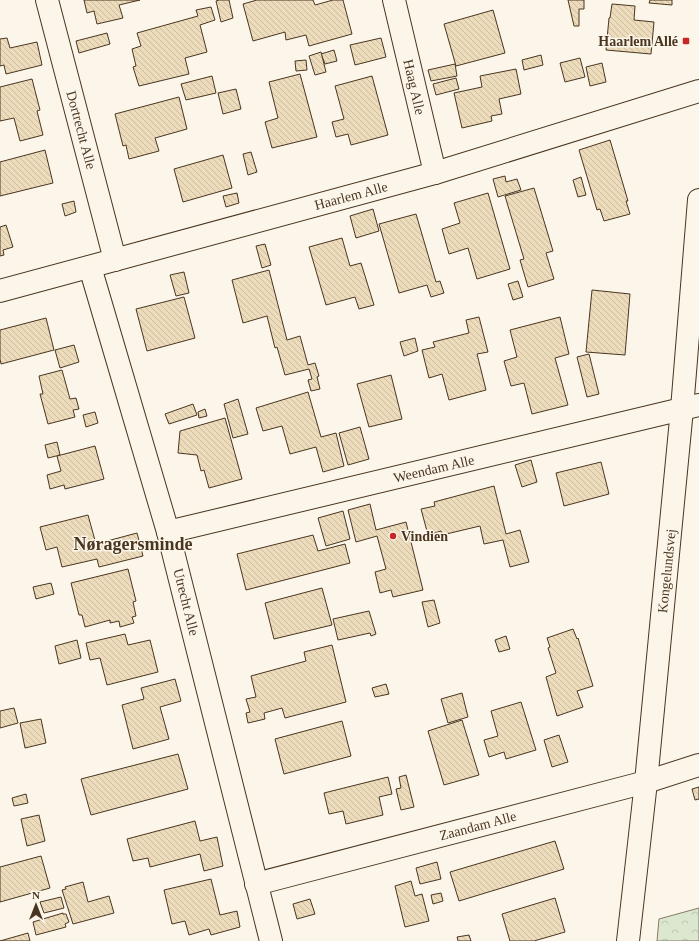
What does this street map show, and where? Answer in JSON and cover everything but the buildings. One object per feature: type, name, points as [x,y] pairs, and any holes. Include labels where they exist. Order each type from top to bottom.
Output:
[{"type":"street","name":"Dortrecht Alle","points":[[47,0],[115,260]]},
{"type":"street","name":"Haag Alle","points":[[394,0],[435,173]]},
{"type":"street","name":"Haarlem Alle","points":[[0,291],[435,173],[699,91]]},
{"type":"street","name":"Kongelundsvej","points":[[628,941],[691,407],[699,200]]},
{"type":"street","name":"Utrecht Alle","points":[[90,266],[168,532],[271,941]]},
{"type":"street","name":"Weendam Alle","points":[[168,532],[691,407]]},
{"type":"street","name":"Zaandam Alle","points":[[256,884],[646,782],[699,765]]},
{"type":"green space","points":[[699,908],[699,941],[657,941],[659,919]]},
{"type":"place","name":"Haarlem Allé","points":[[686,41]]},
{"type":"place","name":"Vindien","points":[[393,536]]},
{"type":"district","name":"Nøragersminde","points":[[133,544]]}]
